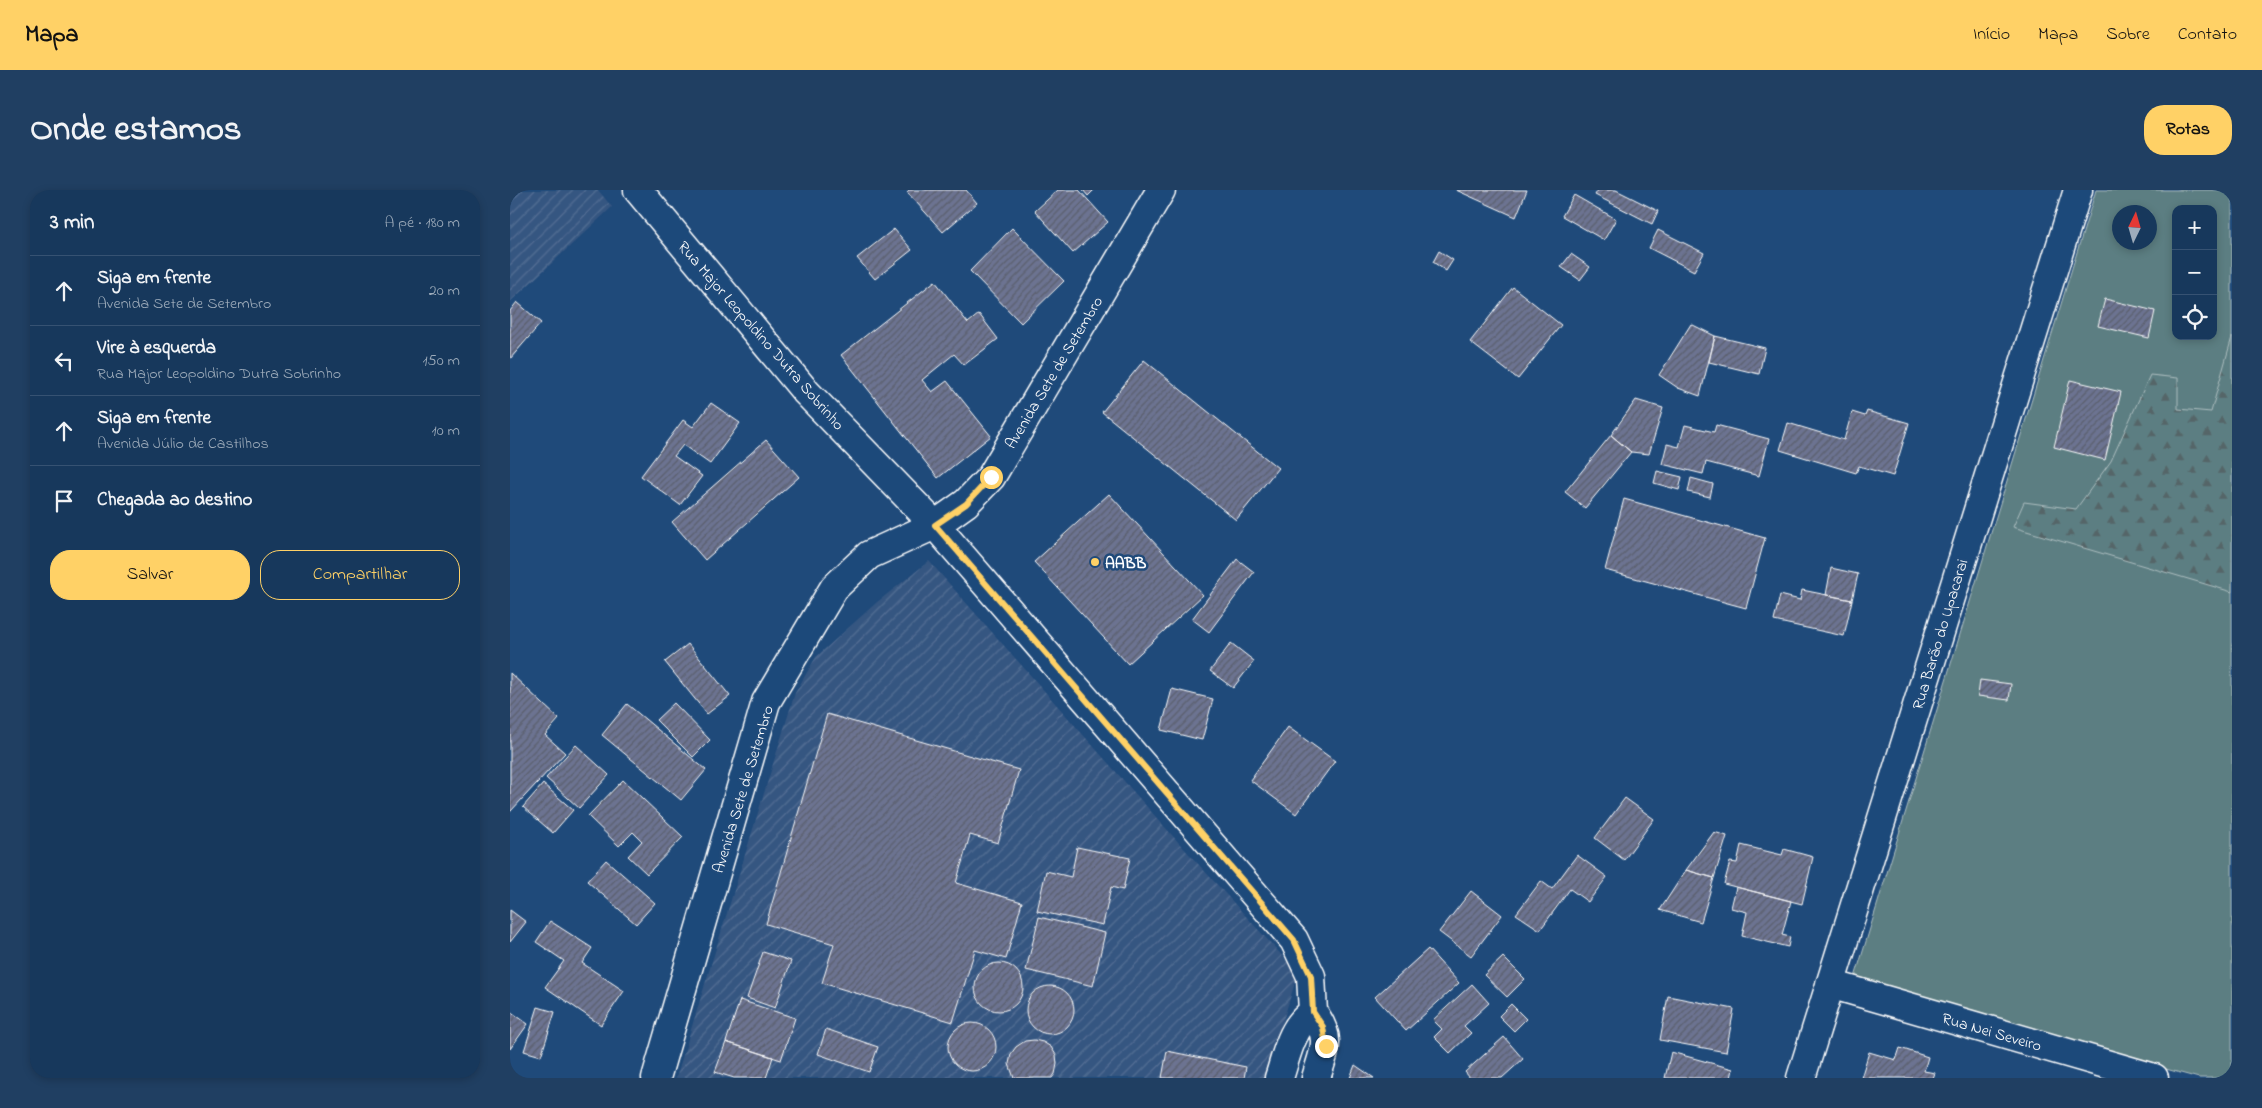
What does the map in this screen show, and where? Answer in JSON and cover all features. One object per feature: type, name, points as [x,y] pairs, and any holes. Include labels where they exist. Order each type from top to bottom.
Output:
[{"type":"street","name":"Rua Major Leopoldino Dutra Sobrinho","points":[[638,190],[806,392],[935,525],[1294,940],[1311,976],[1313,1012]]},
{"type":"street","name":"Avenida Sete de Setembro","points":[[656,1078],[766,702],[834,588],[869,555],[935,525],[966,504],[991,477],[1161,190]]},
{"type":"street","name":"Rua Barão do Upacarai","points":[[1801,1078],[2078,190]]},
{"type":"street","name":"Rua Nei Seveiro","points":[[1830,984],[2154,1078]]},
{"type":"street","points":[[1279,1078],[1295,1030],[1304,1018],[1313,1012],[1323,1027],[1326,1046],[1316,1078]]},
{"type":"shaded area","points":[[510,190],[598,190],[612,207],[510,302]]},
{"type":"shaded area","points":[[929,561],[1179,843],[1298,973],[1265,1078],[676,1078],[795,693],[816,657],[876,603]]},
{"type":"green space","points":[[2096,190],[2232,190],[2232,1078],[2199,1078],[1853,984]]},
{"type":"green space","points":[[2232,337],[2232,592],[2013,527],[2024,502],[2076,509],[2111,461],[2150,375],[2178,378],[2178,409],[2211,412]]},
{"type":"building","points":[[909,190],[966,190],[977,203],[943,232],[907,192]]},
{"type":"building","points":[[1058,190],[1079,190],[1108,222],[1073,253],[1035,211]]},
{"type":"building","points":[[1083,190],[1094,190],[1088,196]]},
{"type":"building","points":[[1456,190],[1527,190],[1516,217]]},
{"type":"building","points":[[1598,190],[1616,190],[1658,211],[1652,224],[1595,195]]},
{"type":"building","points":[[1574,195],[1616,219],[1604,240],[1562,216]]},
{"type":"building","points":[[1012,228],[1064,281],[1021,323],[970,271]]},
{"type":"building","points":[[894,229],[912,250],[875,279],[857,258]]},
{"type":"building","points":[[1658,230],[1704,253],[1694,271],[1649,248]]},
{"type":"building","points":[[1439,251],[1453,260],[1446,271],[1433,262]]},
{"type":"building","points":[[1571,254],[1590,267],[1580,280],[1561,267]]},
{"type":"building","points":[[935,281],[968,323],[979,314],[998,339],[964,365],[954,354],[922,380],[932,392],[947,381],[991,436],[938,478],[841,355]]},
{"type":"building","points":[[1513,287],[1561,325],[1518,379],[1470,342]]},
{"type":"building","points":[[2105,299],[2155,311],[2149,338],[2098,326]]},
{"type":"building","points":[[517,302],[541,323],[510,359],[510,311]]},
{"type":"building","points":[[1691,324],[1715,336],[1700,396],[1678,388],[1659,375]]},
{"type":"building","points":[[1715,336],[1765,348],[1759,374],[1709,362]]},
{"type":"building","points":[[1144,360],[1278,468],[1236,520],[1102,412]]},
{"type":"building","points":[[2070,380],[2121,392],[2105,460],[2054,447]]},
{"type":"building","points":[[1636,400],[1663,408],[1649,454],[1631,452],[1611,435]]},
{"type":"building","points":[[711,403],[740,423],[710,464],[683,445],[674,456],[702,476],[680,505],[641,476],[683,420],[693,427]]},
{"type":"building","points":[[1867,411],[1909,423],[1893,476],[1859,466],[1856,473],[1780,450],[1788,423],[1844,440],[1852,412],[1865,416]]},
{"type":"building","points":[[1685,425],[1714,432],[1716,425],[1769,439],[1759,476],[1706,462],[1703,474],[1662,464],[1667,444],[1679,447]]},
{"type":"building","points":[[1611,435],[1631,452],[1585,508],[1565,492]]},
{"type":"building","points":[[766,440],[799,477],[705,560],[672,522]]},
{"type":"building","points":[[1657,471],[1682,477],[1679,490],[1654,483]]},
{"type":"building","points":[[1691,478],[1713,484],[1710,497],[1688,492]]},
{"type":"building","points":[[1109,494],[1203,595],[1128,664],[1034,562]]},
{"type":"building","points":[[1624,499],[1765,538],[1746,608],[1605,570]]},
{"type":"building","points":[[1237,559],[1254,572],[1209,632],[1192,619]]},
{"type":"building","points":[[1831,568],[1858,574],[1852,600],[1826,595]]},
{"type":"building","points":[[1802,590],[1852,600],[1844,636],[1774,621],[1780,595],[1800,600]]},
{"type":"building","points":[[1231,643],[1254,661],[1233,688],[1210,671]]},
{"type":"building","points":[[688,644],[730,696],[707,714],[665,662]]},
{"type":"building","points":[[510,673],[559,719],[545,735],[565,753],[510,812]]},
{"type":"building","points":[[1980,680],[2011,684],[2009,700],[1978,696]]},
{"type":"building","points":[[1172,689],[1213,699],[1202,740],[1161,730]]},
{"type":"building","points":[[674,703],[710,740],[693,757],[656,720]]},
{"type":"building","points":[[627,704],[706,770],[681,800],[602,735]]},
{"type":"building","points":[[827,714],[1019,770],[998,843],[970,835],[956,883],[1022,902],[1006,959],[975,950],[953,1022],[822,983],[834,944],[766,924]]},
{"type":"building","points":[[1288,727],[1335,761],[1296,814],[1250,780]]},
{"type":"building","points":[[576,745],[609,775],[579,808],[546,778]]},
{"type":"building","points":[[623,780],[683,837],[647,874],[628,856],[642,841],[633,832],[619,846],[588,816]]},
{"type":"building","points":[[543,784],[573,810],[553,833],[523,807]]},
{"type":"building","points":[[1625,798],[1654,819],[1624,860],[1595,838]]},
{"type":"building","points":[[1714,832],[1727,836],[1714,878],[1686,870]]},
{"type":"building","points":[[1741,845],[1782,855],[1784,849],[1813,857],[1802,904],[1724,884],[1730,862],[1737,863]]},
{"type":"building","points":[[1077,847],[1130,858],[1123,890],[1111,887],[1103,925],[1037,911],[1046,871],[1071,877]]},
{"type":"building","points":[[1577,855],[1607,877],[1588,902],[1570,889],[1540,930],[1516,914],[1541,881],[1552,889]]},
{"type":"building","points":[[606,860],[655,903],[636,924],[587,881]]},
{"type":"building","points":[[1686,870],[1714,878],[1701,922],[1660,910]]},
{"type":"building","points":[[1736,887],[1791,901],[1782,935],[1790,937],[1788,947],[1742,936],[1747,912],[1731,908]]},
{"type":"building","points":[[1471,891],[1502,915],[1471,956],[1439,932]]},
{"type":"building","points":[[510,910],[526,922],[510,942]]},
{"type":"building","points":[[1039,917],[1105,933],[1093,986],[1026,970]]},
{"type":"building","points":[[550,921],[592,948],[582,963],[624,991],[601,1025],[545,987],[564,961],[536,942]]},
{"type":"building","points":[[1428,949],[1459,983],[1406,1031],[1375,997]]},
{"type":"building","points":[[763,952],[791,961],[775,1008],[747,998]]},
{"type":"building","points":[[1503,957],[1525,979],[1507,997],[1484,975]]},
{"type":"building","points":[[999,963],[1008,965],[1016,970],[1021,978],[1023,987],[1021,996],[1016,1004],[1008,1009],[999,1011],[990,1009],[982,1004],[977,996],[975,987],[977,978],[982,970],[990,965]]},
{"type":"building","points":[[1472,984],[1489,1003],[1464,1026],[1471,1033],[1450,1053],[1434,1037],[1442,1029],[1433,1020]]},
{"type":"building","points":[[1050,986],[1059,988],[1067,993],[1072,1001],[1074,1010],[1072,1019],[1067,1027],[1059,1032],[1050,1034],[1041,1032],[1033,1027],[1028,1019],[1026,1010],[1028,1001],[1033,993],[1041,988]]},
{"type":"building","points":[[1668,996],[1734,1009],[1726,1052],[1660,1040]]},
{"type":"building","points":[[740,1000],[795,1018],[781,1060],[726,1042]]},
{"type":"building","points":[[1511,1004],[1526,1019],[1514,1031],[1499,1016]]},
{"type":"building","points":[[538,1007],[555,1012],[541,1056],[524,1051]]},
{"type":"building","points":[[510,1011],[528,1024],[510,1049]]},
{"type":"building","points":[[972,1023],[981,1025],[989,1030],[994,1038],[996,1047],[994,1056],[989,1064],[981,1069],[972,1071],[963,1069],[955,1064],[950,1056],[948,1047],[950,1038],[955,1030],[963,1025]]},
{"type":"building","points":[[826,1029],[878,1047],[869,1072],[818,1054]]},
{"type":"building","points":[[1504,1037],[1523,1059],[1502,1078],[1470,1078],[1465,1072]]},
{"type":"building","points":[[1025,1041],[1043,1042],[1051,1047],[1056,1055],[1055,1074],[1052,1078],[1014,1078],[1009,1064],[1011,1054],[1016,1047]]},
{"type":"building","points":[[726,1042],[773,1057],[766,1078],[734,1078],[715,1072]]},
{"type":"building","points":[[1900,1048],[1928,1057],[1924,1071],[1935,1073],[1933,1078],[1861,1078],[1869,1052],[1896,1060]]},
{"type":"building","points":[[1167,1051],[1246,1067],[1244,1078],[1162,1078]]},
{"type":"building","points":[[1671,1052],[1733,1069],[1731,1078],[1665,1078]]},
{"type":"building","points":[[1355,1065],[1374,1078],[1350,1078]]},
{"type":"place","name":"AABB","points":[[1095,562]]},
{"type":"route","points":[[991,477],[966,504],[935,525],[1294,940],[1311,976],[1313,1012],[1323,1027],[1326,1046]]}]
